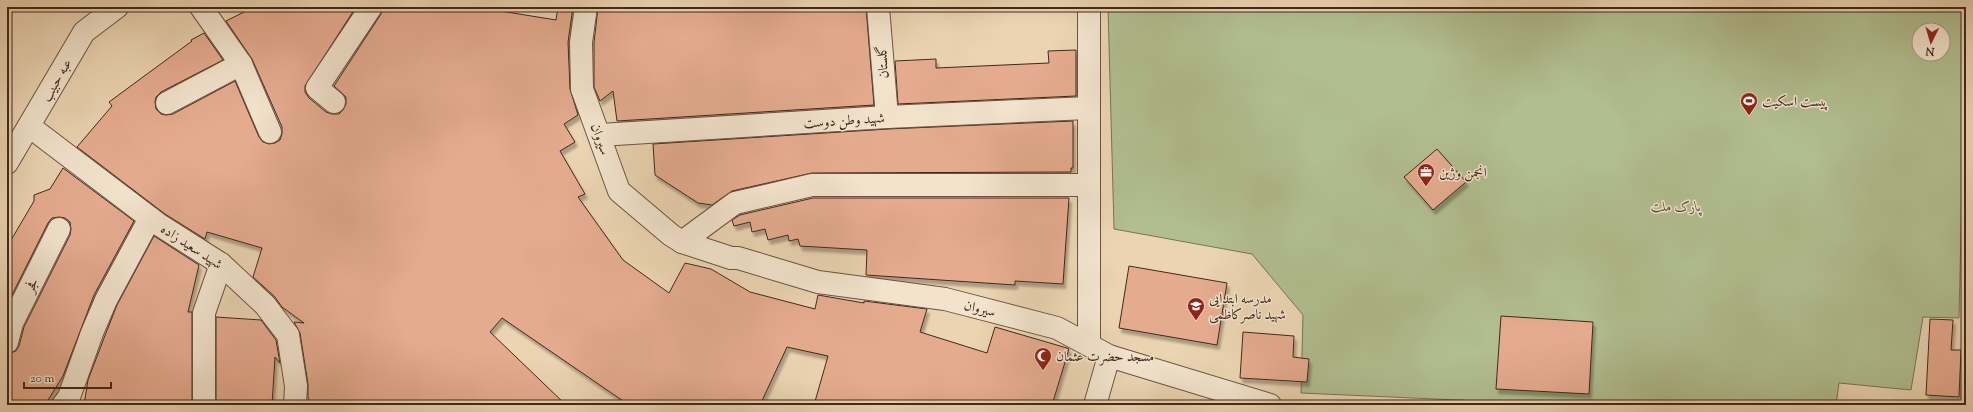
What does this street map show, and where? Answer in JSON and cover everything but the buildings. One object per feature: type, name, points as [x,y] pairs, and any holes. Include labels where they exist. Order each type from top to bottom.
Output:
[{"type":"street","name":"عبه حبیب","points":[[7,163],[84,32],[117,7]]},
{"type":"street","points":[[201,7],[241,64],[270,132]]},
{"type":"street","points":[[334,102],[317,88],[371,7]]},
{"type":"street","name":"سیروان","points":[[586,7],[582,42],[582,88],[619,191],[682,242],[731,258],[738,258],[818,282],[945,299],[1058,328],[1109,356],[1270,405]]},
{"type":"street","name":"گلستان","points":[[878,7],[886,117]]},
{"type":"street","points":[[1089,7],[1089,344]]},
{"type":"street","points":[[167,103],[241,64]]},
{"type":"street","name":"شهید وطن دوست","points":[[600,135],[886,117],[1088,108]]},
{"type":"street","name":"شهید سعید زاده","points":[[29,126],[150,218],[221,264],[264,305],[288,335],[296,386],[295,405]]},
{"type":"street","points":[[682,242],[735,203],[812,185],[1089,185]]},
{"type":"street","points":[[63,405],[69,397],[92,333],[106,300],[150,218]]},
{"type":"street","name":"فجر","points":[[7,342],[12,323],[59,229]]},
{"type":"street","points":[[204,405],[204,313],[221,264]]},
{"type":"street","points":[[1095,405],[1109,356]]},
{"type":"green space","name":"پارک ملت","points":[[1108,7],[1966,7],[1959,318],[1923,317],[1911,390],[1839,383],[1836,405],[1569,405],[1301,393],[1303,315],[1252,254],[1114,229]]},
{"type":"place","name":"پیست اسکیت","points":[[1749,116]]},
{"type":"place","name":"انجمن وژین","points":[[1426,187]]},
{"type":"place","name":"مدرسه ابتدایی شهید ناصرکاظمی","points":[[1196,321]]},
{"type":"place","name":"مسجد حضرت عثمان","points":[[1043,371]]}]
